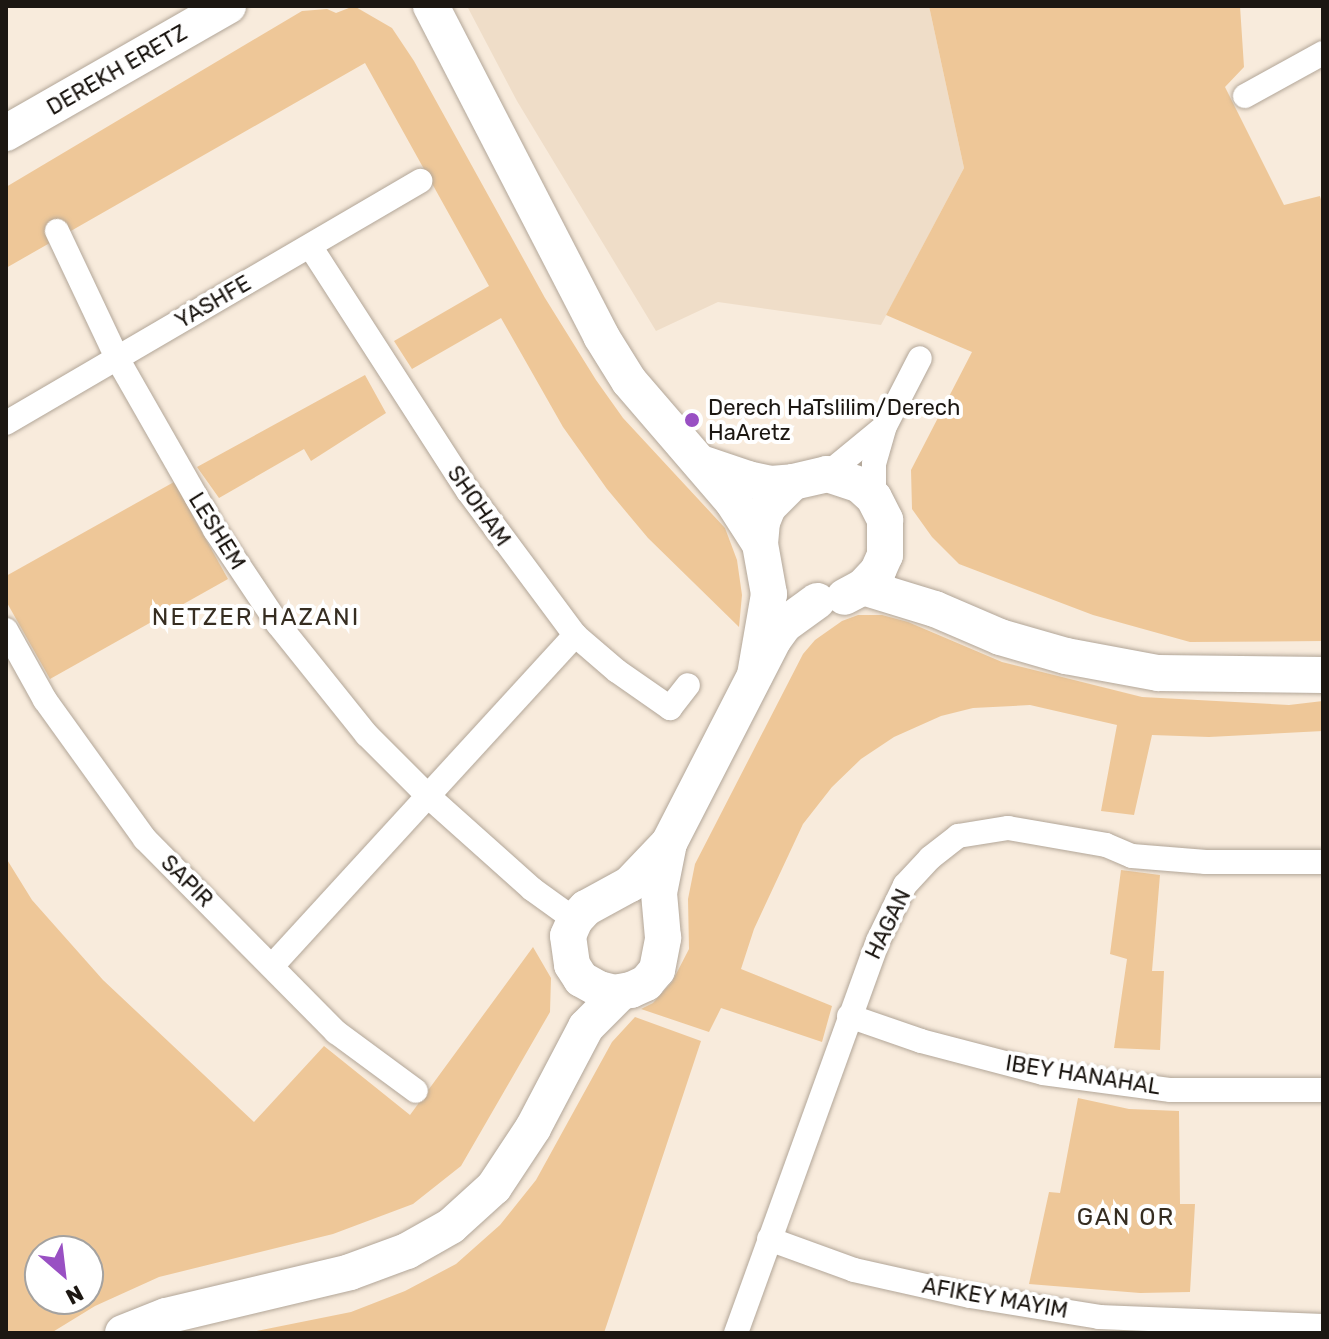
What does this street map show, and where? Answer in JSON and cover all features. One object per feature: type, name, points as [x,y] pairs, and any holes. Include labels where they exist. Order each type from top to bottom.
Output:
[{"type":"street","name":"DEREKH ERETZ","points":[[6,133],[228,6]]},
{"type":"street","points":[[431,6],[601,336],[629,381],[696,461],[750,523],[762,553],[784,588],[817,601],[833,601],[863,587],[878,571],[885,555],[885,520],[874,498],[860,485],[810,478],[771,484],[696,461]]},
{"type":"street","points":[[1245,96],[1323,53]]},
{"type":"street","name":"YASHFE","points":[[6,423],[420,181]]},
{"type":"street","name":"LESHEM","points":[[57,231],[117,358],[215,530],[278,624],[367,735],[428,796],[532,889],[575,920]]},
{"type":"street","name":"SHOHAM","points":[[310,246],[468,491],[575,635],[617,671],[670,708],[688,685]]},
{"type":"street","points":[[874,498],[874,464],[885,426],[920,358]]},
{"type":"street","points":[[755,675],[767,615],[762,522],[768,507],[885,426]]},
{"type":"street","points":[[885,555],[935,609]]},
{"type":"street","points":[[863,587],[935,609],[1014,641],[1066,656],[1158,673],[1323,675]]},
{"type":"street","points":[[123,1333],[166,1316],[350,1272],[407,1251],[451,1226],[494,1187],[516,1157],[574,1045],[602,1007],[621,992],[646,983],[657,970],[663,938],[659,893],[669,843],[784,625],[817,601]]},
{"type":"street","name":"SAPIR","points":[[6,630],[45,700],[145,839],[336,1032],[416,1091]]},
{"type":"street","points":[[272,966],[575,635]]},
{"type":"street","name":"HAGAN","points":[[736,1333],[878,941],[905,885],[930,858],[958,836],[1008,828],[1106,845],[1132,856],[1206,862],[1323,862]]},
{"type":"street","points":[[574,1045],[577,997],[568,936],[575,920],[586,908],[630,884],[669,843]]},
{"type":"street","points":[[607,898],[633,900],[647,909],[658,922],[663,938]]},
{"type":"street","points":[[572,965],[581,979],[599,989],[621,992]]},
{"type":"street","name":"IBEY HANAHAL","points":[[849,1016],[921,1041],[1043,1073],[1171,1090],[1323,1090]]},
{"type":"street","name":"AFIKEY MAYIM","points":[[769,1239],[854,1270],[970,1296],[1085,1315],[1213,1324],[1323,1326]]},
{"type":"shaded area","points":[[354,6],[392,28],[414,61],[545,298],[623,418],[725,528],[737,560],[742,595],[739,627],[648,538],[607,489],[563,427],[501,318],[412,369],[394,341],[489,286],[365,63],[6,268],[6,187],[302,11],[327,9],[336,13]]},
{"type":"shaded area","points":[[467,6],[929,6],[964,168],[881,325],[718,302],[656,331],[517,101]]},
{"type":"shaded area","points":[[929,6],[1240,6],[1244,67],[1225,87],[1284,205],[1320,196],[1323,206],[1323,641],[1190,642],[1093,615],[959,564],[932,537],[912,509],[911,470],[972,352],[886,315],[964,168]]},
{"type":"shaded area","points":[[365,375],[386,413],[311,461],[304,449],[219,498],[197,467]]},
{"type":"shaded area","points":[[174,482],[228,579],[50,679],[6,601],[6,576]]},
{"type":"shaded area","points":[[858,615],[882,615],[908,622],[1002,662],[1142,697],[1289,705],[1323,701],[1323,731],[1209,737],[1152,735],[1134,815],[1101,811],[1117,725],[1030,705],[973,708],[941,716],[894,737],[861,759],[832,787],[803,824],[754,929],[741,969],[832,1006],[822,1042],[721,1008],[709,1032],[641,1009],[653,1003],[672,982],[689,949],[688,899],[695,864],[803,654],[815,640],[842,621]]},
{"type":"shaded area","points":[[6,858],[32,900],[103,980],[254,1122],[324,1046],[410,1115],[533,947],[551,978],[550,1012],[461,1166],[413,1204],[333,1234],[159,1277],[104,1302],[104,1235],[24,1235],[24,1315],[80,1315],[51,1333],[6,1333]]},
{"type":"shaded area","points":[[1121,870],[1160,875],[1152,971],[1164,971],[1160,1050],[1114,1048],[1127,959],[1110,954]]},
{"type":"shaded area","points":[[635,1017],[701,1041],[604,1333],[247,1333],[351,1312],[405,1291],[456,1264],[500,1225],[536,1180],[612,1042]]},
{"type":"shaded area","points":[[1078,1098],[1129,1109],[1179,1111],[1180,1204],[1195,1204],[1190,1292],[1140,1293],[1029,1284],[1049,1192],[1060,1193]]},
{"type":"place","name":"Derech HaTslilim/Derech HaAretz","points":[[692,420]]},
{"type":"district","name":"NETZER HAZANI","points":[[256,618]]},
{"type":"district","name":"GAN OR","points":[[1126,1218]]}]
